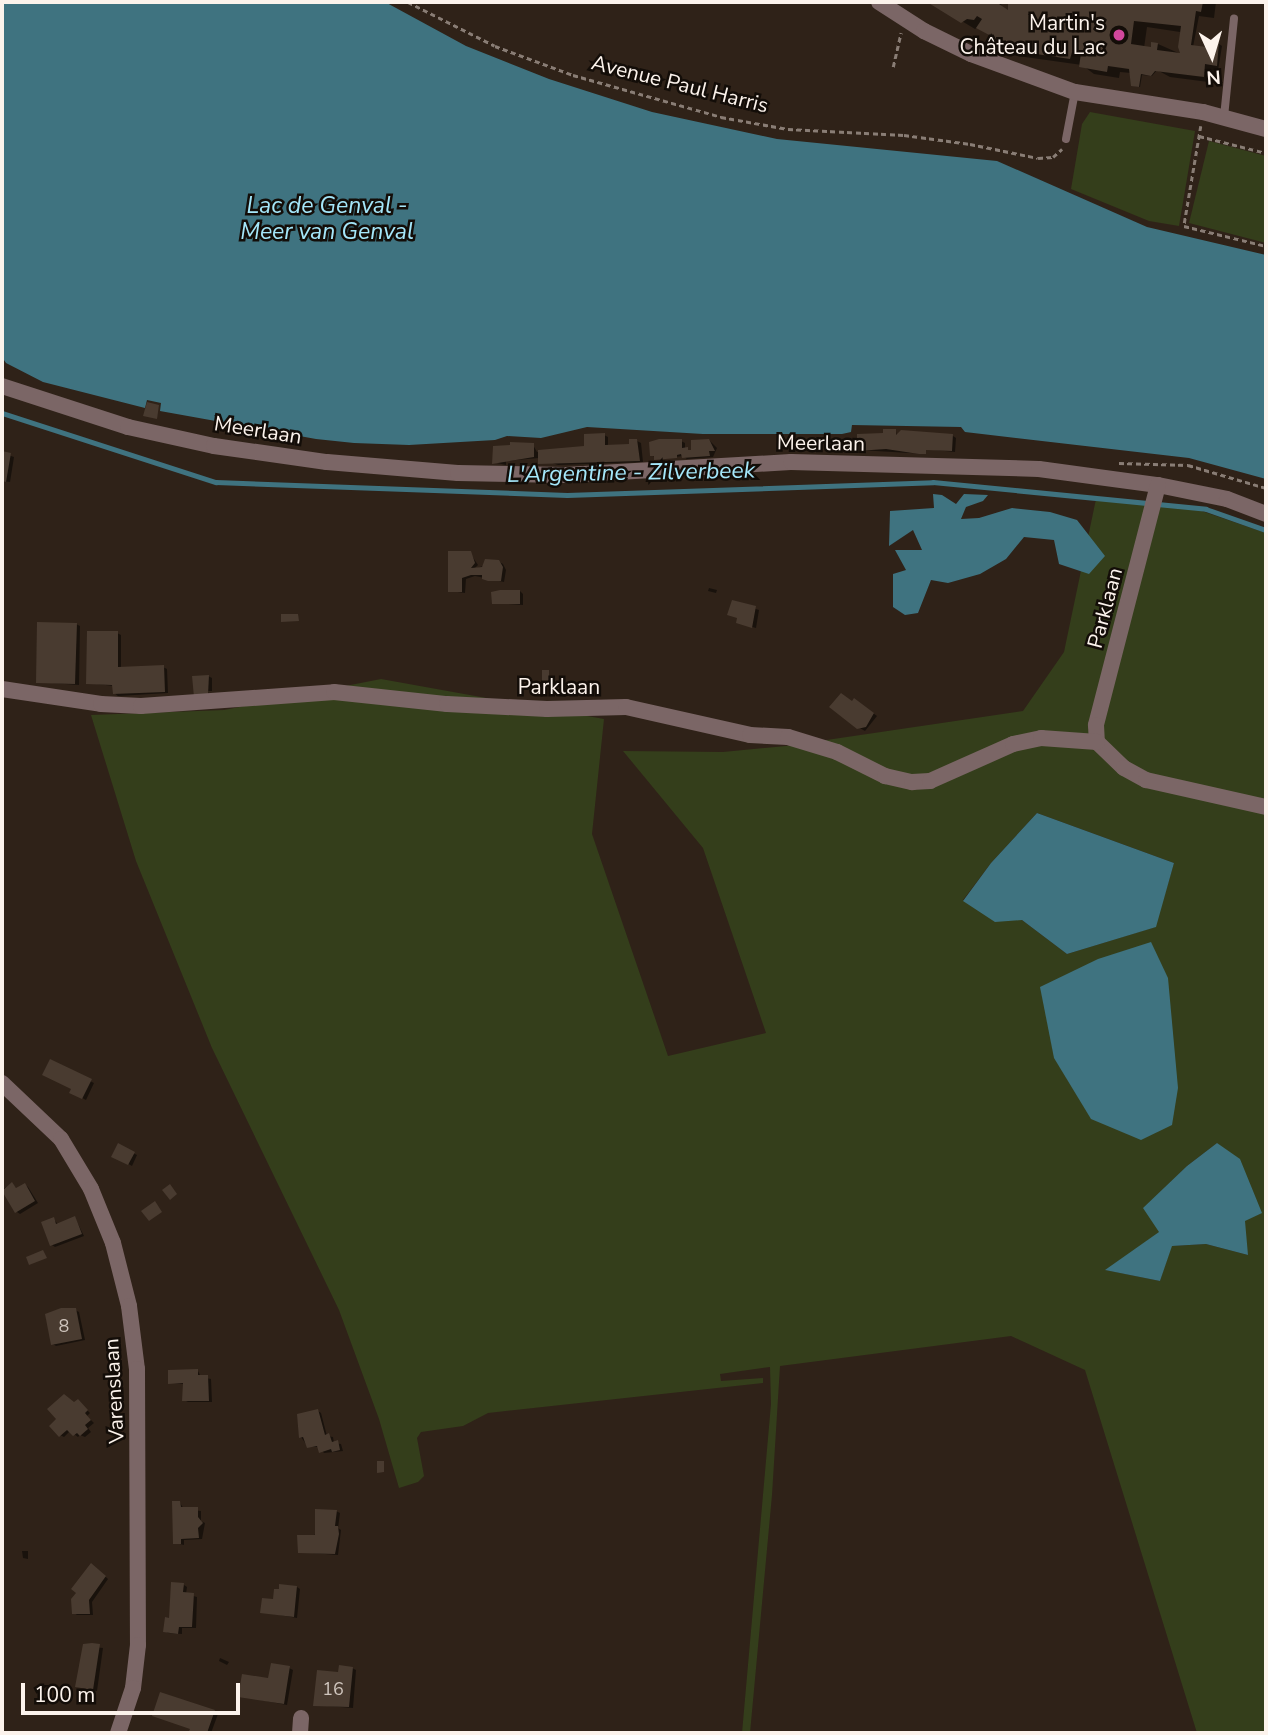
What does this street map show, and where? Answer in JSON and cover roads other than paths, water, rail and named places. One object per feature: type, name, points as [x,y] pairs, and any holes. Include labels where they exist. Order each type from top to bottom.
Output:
[{"type":"street","points":[[879,2],[971,54],[1075,92],[1224,117],[1266,129]]},
{"type":"street","name":"Meerlaan","points":[[2,386],[128,427],[214,446],[327,462],[458,473],[566,475],[791,462],[1040,469],[1227,499],[1266,514]]},
{"type":"street","name":"Parklaan","points":[[2,689],[101,704],[141,706],[334,692],[447,704],[547,709],[626,708],[750,736],[788,737],[837,752],[885,776],[912,782],[930,781],[1013,744],[1041,738],[1097,742],[1096,725],[1157,489]]},
{"type":"street","points":[[1097,742],[1124,768],[1146,780],[1266,807]]},
{"type":"street","name":"Varenslaan","points":[[2,1083],[61,1139],[91,1189],[113,1243],[129,1306],[137,1369],[139,1619],[133,1688],[122,1732]]},
{"type":"lane","points":[[1224,117],[1234,19]]},
{"type":"lane","points":[[1066,139],[1075,92]]},
{"type":"water","name":"Lac de Genval - Meer van Genval","points":[[2,2],[385,2],[466,46],[549,79],[652,112],[777,139],[997,161],[1147,227],[1266,255],[1266,479],[1189,458],[965,432],[961,427],[852,425],[851,432],[842,434],[703,434],[587,427],[541,438],[507,436],[495,440],[409,445],[354,443],[316,439],[160,411],[161,403],[147,400],[145,408],[43,382],[6,363],[2,357]]},
{"type":"water","points":[[933,494],[942,495],[956,504],[964,494],[988,495],[983,501],[966,507],[961,519],[979,518],[1012,508],[1050,512],[1077,520],[1105,556],[1089,574],[1059,564],[1054,540],[1024,537],[1006,559],[980,574],[948,583],[931,580],[918,613],[905,615],[893,607],[893,574],[906,570],[895,550],[922,550],[913,530],[889,546],[890,511],[934,508]]},
{"type":"water","points":[[1037,813],[1174,863],[1156,927],[1067,954],[1022,920],[995,922],[963,901],[991,863]]},
{"type":"water","points":[[1151,942],[1168,978],[1178,1088],[1172,1125],[1141,1140],[1091,1119],[1054,1058],[1040,987],[1098,959]]},
{"type":"water","points":[[1217,1143],[1240,1159],[1262,1213],[1245,1221],[1248,1255],[1206,1244],[1172,1246],[1160,1281],[1105,1270],[1159,1232],[1143,1208],[1187,1166]]},
{"type":"waterway","name":"L'Argentine - Zilverbeek","points":[[2,413],[216,482],[567,495],[933,482],[1206,509],[1266,530]]},
{"type":"place","name":"Martin's Château du Lac","points":[[1119,35]]}]
